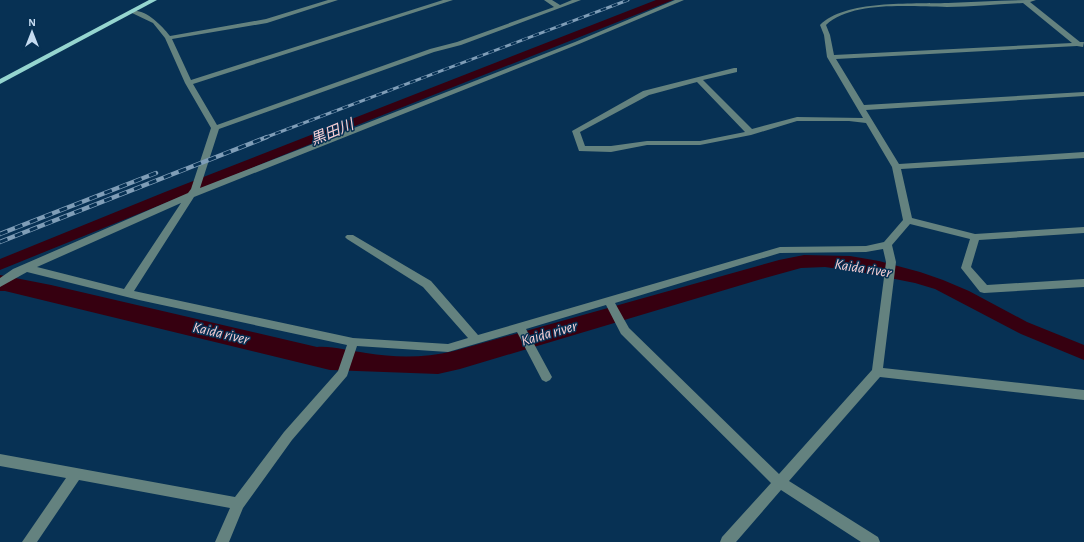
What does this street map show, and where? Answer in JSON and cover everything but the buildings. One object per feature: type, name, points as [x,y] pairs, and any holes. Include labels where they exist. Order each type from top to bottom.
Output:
[{"type":"main road","points":[[0,82],[154,0]]},
{"type":"street","points":[[305,0],[305,9]]},
{"type":"street","points":[[168,38],[267,21],[335,0]]},
{"type":"street","points":[[189,83],[450,0]]},
{"type":"street","points":[[547,0],[559,7]]},
{"type":"street","points":[[215,128],[432,50],[459,44],[578,0]]},
{"type":"street","points":[[0,283],[17,272],[193,192],[562,49],[681,0]]},
{"type":"street","points":[[908,220],[896,167],[831,57],[827,35],[823,25],[825,20],[837,10],[866,2],[946,5],[971,2],[1033,0]]},
{"type":"street","points":[[1025,1],[1082,46]]},
{"type":"street","points":[[128,293],[193,192],[201,174],[215,128],[189,83],[168,38],[155,22],[134,12]]},
{"type":"street","points":[[831,57],[1082,46]]},
{"type":"street","points":[[734,70],[646,93],[576,131],[582,149],[611,149],[647,143],[700,143],[751,133],[797,120],[849,119],[869,121]]},
{"type":"street","points":[[699,80],[751,133]]},
{"type":"street","points":[[861,108],[1084,94]]},
{"type":"street","points":[[896,167],[1084,156]]},
{"type":"street","points":[[27,268],[352,345],[448,348],[521,329],[780,250],[866,249],[887,245],[908,220]]},
{"type":"street","points":[[908,220],[975,237],[1084,230]]},
{"type":"street","points":[[350,237],[427,284],[476,340]]},
{"type":"street","points":[[975,237],[966,268],[984,289],[1084,283]]},
{"type":"street","points":[[727,542],[877,372],[891,262],[887,245]]},
{"type":"street","points":[[609,301],[625,331],[780,483],[873,542]]},
{"type":"street","points":[[521,329],[546,377]]},
{"type":"street","points":[[222,542],[238,504],[288,436],[343,373],[352,345]]},
{"type":"street","points":[[877,372],[1084,395]]},
{"type":"street","points":[[0,460],[238,504]]},
{"type":"street","points":[[29,542],[76,474]]},
{"type":"water","name":"黒田川","points":[[656,0],[673,0],[350,128],[0,270],[0,259],[165,192]]},
{"type":"water","name":"Kaida river","points":[[804,255],[850,256],[879,261],[943,280],[969,291],[1027,322],[1084,345],[1084,360],[1021,334],[935,289],[915,283],[860,272],[825,267],[801,268],[460,369],[438,374],[330,370],[0,291],[0,275],[51,285],[317,347],[335,348],[388,356],[421,356],[454,351],[779,260]]},
{"type":"railway","points":[[264,138],[628,0]]},
{"type":"railway","points":[[0,242],[267,137]]},
{"type":"railway","points":[[0,234],[156,173]]}]
